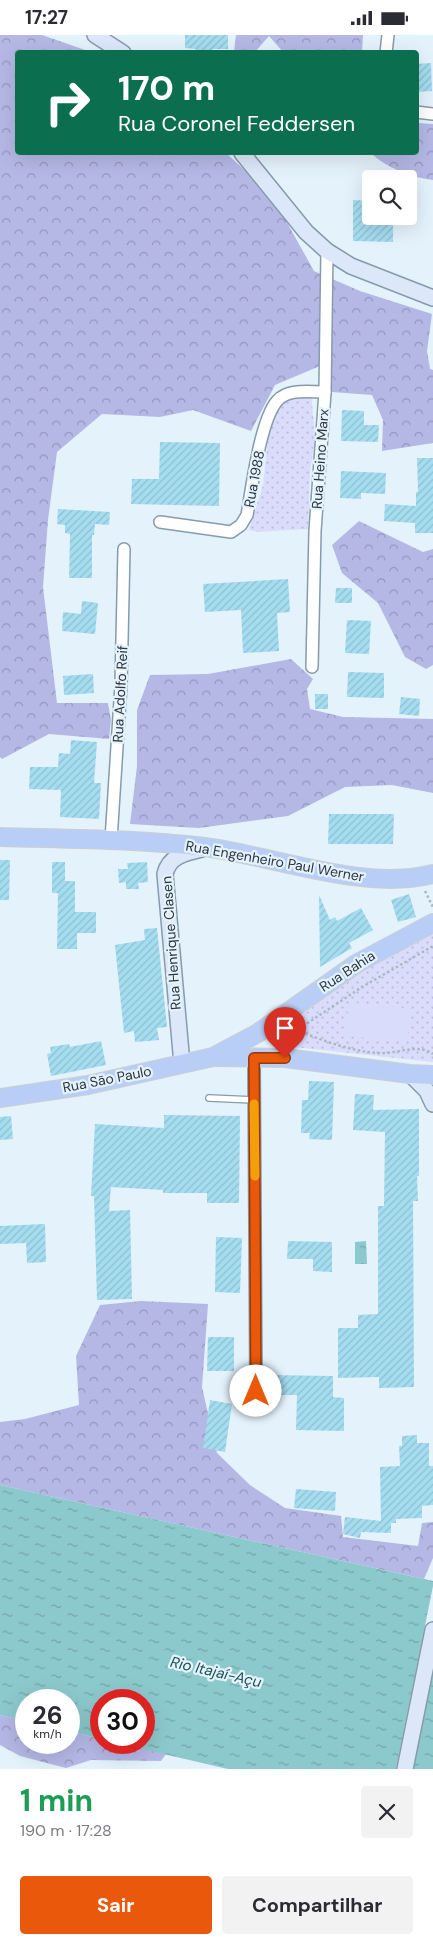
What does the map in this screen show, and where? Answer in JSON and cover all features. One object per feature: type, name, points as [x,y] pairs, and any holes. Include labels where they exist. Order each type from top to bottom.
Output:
[{"type":"main road","name":"Rua Engenheiro Paul Werner","points":[[0,837],[111,840],[206,848],[358,877],[392,880],[432,875]]},
{"type":"main road","name":"Rua Bahia","points":[[213,1057],[258,1033],[356,964],[433,923]]},
{"type":"main road","name":"Rua São Paulo","points":[[0,1098],[88,1085],[213,1057]]},
{"type":"main road","points":[[213,1057],[285,1058],[410,1074],[433,1075]]},
{"type":"street","points":[[95,35],[118,50]]},
{"type":"street","points":[[386,50],[388,35]]},
{"type":"street","points":[[419,112],[433,114]]},
{"type":"street","points":[[244,155],[306,232],[326,251],[351,267],[433,298]]},
{"type":"street","name":"Rua Heino Marx","points":[[312,667],[315,531],[325,392],[326,251]]},
{"type":"street","name":"Rua 1988","points":[[160,522],[230,531],[240,525],[247,515],[266,423],[277,400],[287,394],[296,392],[325,392]]},
{"type":"street","name":"Rua Adolfo Reif","points":[[111,840],[121,685],[124,549]]},
{"type":"street","name":"Rua Henrique Clasen","points":[[182,1064],[165,874],[167,866],[177,856],[206,848]]},
{"type":"street","points":[[254,1058],[256,1391]]},
{"type":"street","points":[[410,1074],[426,1091],[433,1105]]},
{"type":"street","points":[[405,1769],[433,1630]]},
{"type":"lane","points":[[208,1098],[254,1100]]},
{"type":"path","points":[[282,1040],[408,958],[433,945]]},
{"type":"path","points":[[296,1030],[355,1049],[378,1053],[423,1048],[433,1054]]},
{"type":"shaded area","points":[[311,392],[315,437],[310,473],[308,529],[258,532],[249,530],[263,485],[270,421],[282,402]]},
{"type":"shaded area","points":[[433,934],[433,1062],[270,1043],[269,1040],[276,1034],[356,975]]},
{"type":"shaded area","points":[[349,1002],[411,1009],[407,1042],[345,1036]]},
{"type":"green space","points":[[0,35],[42,35],[85,50],[15,50],[15,155],[228,155],[254,179],[280,210],[314,271],[360,291],[432,314],[427,351],[430,369],[433,370],[433,443],[382,451],[383,420],[372,395],[332,392],[332,368],[320,366],[275,385],[251,431],[193,410],[160,417],[102,414],[57,452],[48,520],[43,587],[57,703],[108,703],[111,720],[109,739],[49,734],[2,759],[0,757]]},
{"type":"green space","points":[[236,35],[363,35],[362,50],[281,50],[269,36],[257,50],[234,50]]},
{"type":"green space","points":[[419,123],[433,124],[433,180],[417,177],[417,170],[398,170],[383,163],[373,155],[419,155]]},
{"type":"green space","points":[[359,521],[423,552],[433,549],[433,665],[426,669],[405,657],[378,603],[342,573],[332,545]]},
{"type":"green space","points":[[291,659],[313,679],[307,689],[310,709],[343,717],[433,719],[433,793],[392,785],[345,787],[288,816],[199,828],[130,824],[137,766],[137,710],[150,675],[208,674]]},
{"type":"green space","points":[[141,1301],[208,1304],[202,1387],[217,1453],[250,1485],[285,1508],[341,1516],[343,1537],[418,1546],[422,1523],[433,1522],[433,1558],[424,1579],[0,1485],[0,1422],[25,1419],[79,1405],[76,1356],[100,1305]]},
{"type":"green space","points":[[0,1715],[15,1718],[15,1753],[0,1745]]},
{"type":"green space","points":[[80,1734],[90,1736],[90,1754],[155,1754],[155,1752],[166,1754],[161,1761],[91,1760],[66,1768],[16,1754],[80,1754]]},
{"type":"water","points":[[366,1241],[367,1264],[355,1264],[355,1242]]},
{"type":"water","name":"Rio Itajaí-Açu","points":[[0,1485],[433,1581],[433,1769],[228,1769],[155,1752],[155,1689],[90,1689],[90,1736],[80,1734],[80,1689],[15,1689],[15,1718],[0,1715]]},
{"type":"pier","points":[[433,1586],[433,1672],[413,1769],[396,1769]]},
{"type":"building","points":[[185,35],[228,35],[228,49],[196,50],[185,48]]},
{"type":"building","points":[[431,63],[432,91],[419,92],[419,64]]},
{"type":"building","points":[[353,200],[362,200],[362,225],[393,225],[393,242],[353,241]]},
{"type":"building","points":[[342,410],[364,411],[364,425],[379,425],[378,442],[341,441]]},
{"type":"building","points":[[160,442],[220,443],[219,506],[131,504],[132,479],[159,479]]},
{"type":"building","points":[[417,458],[433,458],[433,533],[415,533],[415,523],[384,521],[385,504],[416,506],[416,492],[418,492]]},
{"type":"building","points":[[341,471],[386,473],[385,494],[361,493],[361,499],[340,498]]},
{"type":"building","points":[[58,509],[110,512],[109,525],[95,524],[94,535],[92,535],[92,578],[69,578],[70,534],[65,533],[65,525],[57,524]]},
{"type":"building","points":[[288,579],[290,612],[277,613],[279,651],[243,653],[241,610],[205,612],[203,584]]},
{"type":"building","points":[[336,588],[352,588],[352,603],[335,603]]},
{"type":"building","points":[[82,601],[98,603],[95,634],[62,631],[63,612],[81,614]]},
{"type":"building","points":[[347,620],[371,621],[369,654],[345,653]]},
{"type":"building","points":[[348,672],[384,673],[384,698],[347,697]]},
{"type":"building","points":[[93,674],[94,693],[64,695],[63,676]]},
{"type":"building","points":[[315,694],[328,694],[328,709],[315,709]]},
{"type":"building","points":[[401,697],[420,699],[419,716],[399,714]]},
{"type":"building","points":[[71,740],[97,742],[94,783],[101,783],[99,819],[60,817],[61,790],[29,789],[30,767],[58,767],[59,753],[70,754]]},
{"type":"building","points":[[329,814],[394,814],[393,844],[328,844]]},
{"type":"building","points":[[0,860],[10,860],[9,900],[0,900]]},
{"type":"building","points":[[52,862],[65,862],[65,881],[75,881],[75,912],[96,912],[96,933],[77,933],[77,949],[57,949],[58,893],[52,893]]},
{"type":"building","points":[[147,862],[148,882],[138,883],[139,889],[126,889],[126,882],[119,883],[118,869],[128,869],[127,863]]},
{"type":"building","points":[[409,894],[416,917],[398,922],[391,900]]},
{"type":"building","points":[[319,895],[330,920],[335,917],[337,921],[361,908],[373,930],[349,943],[352,948],[320,967]]},
{"type":"building","points":[[157,928],[167,1027],[157,1028],[159,1040],[135,1042],[134,1031],[124,1033],[115,945],[145,940],[144,929]]},
{"type":"building","points":[[101,1041],[106,1065],[51,1076],[47,1054],[51,1053],[50,1047],[69,1044],[70,1047]]},
{"type":"building","points":[[309,1081],[334,1082],[332,1140],[309,1139],[310,1133],[301,1133],[302,1100],[308,1100]]},
{"type":"building","points":[[355,1094],[374,1095],[373,1110],[419,1109],[418,1201],[413,1201],[414,1387],[379,1388],[379,1377],[338,1378],[338,1328],[358,1328],[358,1315],[378,1314],[378,1206],[384,1206],[385,1132],[353,1130]]},
{"type":"building","points":[[164,1115],[240,1116],[239,1203],[207,1203],[207,1193],[163,1193],[163,1190],[111,1187],[109,1211],[130,1210],[132,1299],[97,1300],[94,1196],[91,1196],[95,1124],[164,1128]]},
{"type":"building","points":[[11,1116],[13,1139],[0,1140],[0,1117]]},
{"type":"building","points":[[45,1224],[46,1262],[27,1263],[26,1243],[0,1244],[0,1226]]},
{"type":"building","points":[[216,1237],[242,1238],[240,1293],[215,1292]]},
{"type":"building","points":[[288,1241],[332,1242],[332,1272],[313,1271],[313,1259],[287,1259]]},
{"type":"building","points":[[208,1337],[234,1337],[234,1371],[207,1371]]},
{"type":"building","points":[[269,1375],[333,1376],[333,1397],[344,1398],[344,1431],[296,1430],[297,1395],[269,1395]]},
{"type":"building","points":[[210,1400],[232,1404],[225,1452],[203,1448]]},
{"type":"building","points":[[417,1435],[417,1443],[429,1443],[429,1466],[433,1466],[433,1505],[422,1506],[422,1518],[396,1519],[396,1523],[391,1523],[391,1533],[361,1532],[360,1538],[343,1534],[345,1517],[381,1521],[380,1467],[400,1466],[399,1446],[402,1446],[402,1436]]},
{"type":"building","points":[[296,1489],[336,1492],[335,1511],[294,1508]]},
{"type":"slow traffic","points":[[254,1104],[255,1176]]},
{"type":"route","points":[[256,1391],[254,1058],[285,1058]]}]
